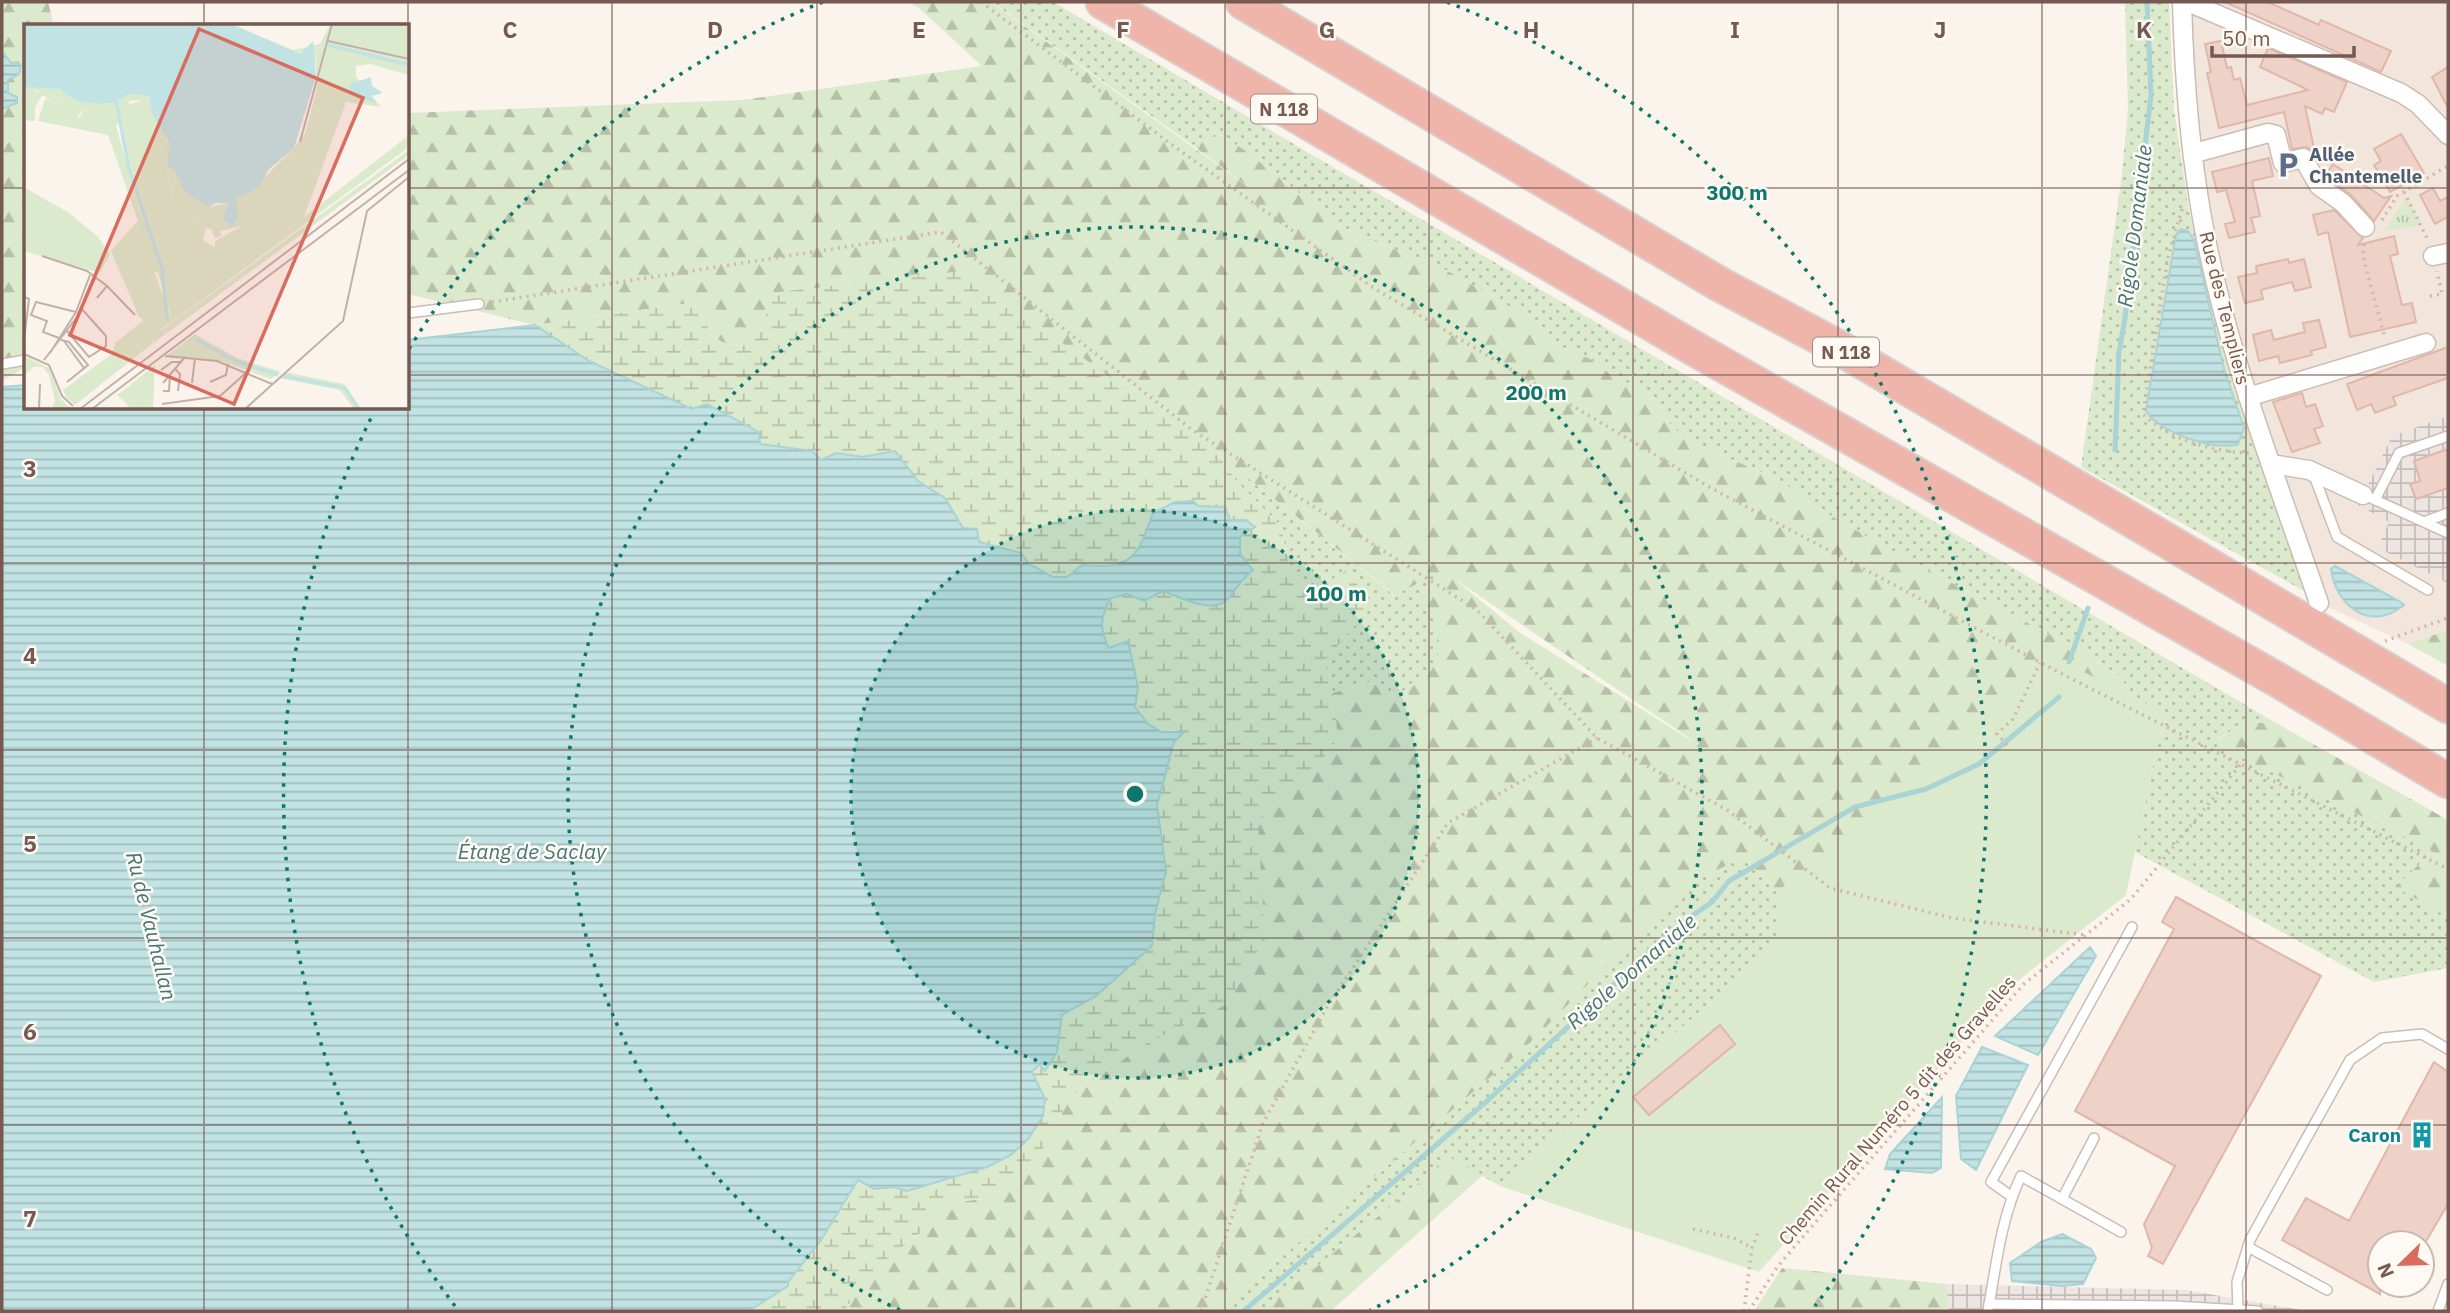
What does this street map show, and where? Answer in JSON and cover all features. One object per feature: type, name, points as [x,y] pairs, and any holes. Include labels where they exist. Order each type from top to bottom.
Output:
[{"type":"highway","name":"N 118","points":[[1103,2],[1676,338],[2264,672],[2448,780]]},
{"type":"highway","name":"N 118","points":[[1242,2],[1721,285],[1836,346],[2448,706]]},
{"type":"street","name":"Rue des Templiers","points":[[2182,2],[2187,94],[2206,239],[2248,397],[2319,603]]},
{"type":"street","points":[[2188,2],[2401,93],[2418,104],[2448,135]]},
{"type":"street","points":[[2195,153],[2268,134],[2276,135],[2284,163],[2303,158],[2319,186],[2343,203],[2365,227]]},
{"type":"street","points":[[2248,397],[2426,343]]},
{"type":"street","points":[[2269,458],[2312,472],[2369,498]]},
{"type":"lane","points":[[410,313],[479,304]]},
{"type":"lane","points":[[2,364],[24,360]]},
{"type":"lane","points":[[2448,436],[2399,453],[2369,498],[2448,533]]},
{"type":"lane","points":[[2312,472],[2337,537],[2428,590]]},
{"type":"lane","points":[[2424,522],[2448,513]]},
{"type":"lane","points":[[2011,1196],[1991,1182],[2132,927]]},
{"type":"lane","points":[[2238,1310],[2237,1282],[2248,1247],[2350,1060],[2382,1038],[2422,1034],[2448,1049]]},
{"type":"lane","points":[[2062,1199],[2094,1138]]},
{"type":"lane","points":[[2121,1232],[2021,1176],[2011,1196],[1990,1285],[1988,1308],[2174,1306],[2258,1311]]},
{"type":"lane","points":[[2248,1247],[2328,1290]]},
{"type":"lane","points":[[2438,1311],[2448,1284]]},
{"type":"path","points":[[981,2],[1175,147],[1372,287],[1711,488],[2040,663],[2448,869]]},
{"type":"path","points":[[2390,353],[2363,257],[2365,227],[2376,229],[2397,196],[2448,166]]},
{"type":"path","points":[[2183,205],[2168,257],[2143,414],[2156,426],[2217,449],[2269,458]]},
{"type":"path","points":[[479,304],[940,232],[1191,429],[1476,610],[1597,738],[1727,810],[1830,888],[1952,918],[2085,935]]},
{"type":"path","points":[[2384,641],[2448,618]]},
{"type":"path","points":[[2007,745],[1997,734],[2013,719],[2040,663]]},
{"type":"path","points":[[1201,1311],[1263,1123],[1326,1009],[1448,823],[1597,738]]},
{"type":"path","name":"Chemin Rural Numéro 5 dit des Gravelles","points":[[1746,1311],[1779,1266],[2024,984],[2131,899],[2241,764]]},
{"type":"path","points":[[1693,1229],[1734,1238],[1752,1248]]},
{"type":"path","points":[[1746,1311],[1752,1248],[1759,1230]]},
{"type":"shaded area","points":[[2182,2],[2448,2],[2448,630],[2408,644],[2319,603],[2206,239]]},
{"type":"shaded area","points":[[2448,416],[2448,583],[2378,548],[2389,522],[2358,505],[2392,436]]},
{"type":"shaded area","points":[[1946,1284],[2186,1290],[2307,1311],[1949,1311]]},
{"type":"green space","points":[[2,2],[48,2],[54,24],[24,24],[24,368],[2,381]]},
{"type":"green space","points":[[908,2],[991,2],[1269,202],[1192,145],[1220,135],[1243,149],[1345,229],[1448,271],[1519,312],[1553,343],[1590,359],[1620,381],[1641,386],[1672,426],[1687,440],[1781,481],[1816,507],[1890,550],[2064,642],[2121,677],[2131,696],[1833,847],[1777,892],[1744,857],[1685,886],[1532,1041],[1219,1311],[843,1311],[882,1263],[920,1233],[944,1203],[984,1199],[1049,1141],[1068,1099],[1142,1046],[1227,1004],[1265,939],[1257,824],[1276,798],[1324,757],[1337,740],[1333,693],[1370,682],[1397,694],[1424,680],[1438,655],[1437,622],[1422,599],[1440,572],[1395,595],[1219,455],[764,323],[752,345],[729,344],[715,337],[710,331],[697,302],[535,325],[410,294],[410,113],[742,100],[982,66],[919,8]],"holes":[[[1453,578],[1692,740],[1519,632]]]},
{"type":"green space","points":[[992,2],[1053,2],[2276,723],[2245,723],[2217,739],[2433,851],[2396,887],[2448,917],[2448,968],[2374,982],[2135,852],[2158,742],[2168,715],[2131,696],[2121,677],[2064,642],[1890,550],[1816,507],[1781,481],[1687,440],[1672,426],[1641,386],[1620,381],[1590,359],[1553,343],[1519,312],[1448,271],[1345,229],[1243,149],[1220,135],[1192,145]]},
{"type":"green space","points":[[2125,2],[2169,2],[2174,110],[2189,211],[2237,379],[2315,597],[2081,467],[2122,174],[2128,110]]},
{"type":"green space","points":[[2407,196],[2422,225],[2384,231]]},
{"type":"green space","points":[[962,271],[1219,455],[1237,482],[1281,526],[1290,571],[1311,592],[1345,571],[1374,604],[1325,660],[1333,693],[1338,739],[1324,757],[1277,798],[1258,824],[1265,939],[1227,1004],[1142,1046],[1068,1099],[1049,1141],[1020,1178],[984,1199],[944,1203],[920,1233],[882,1263],[843,1311],[749,1311],[788,1286],[788,1282],[821,1240],[858,1180],[874,1189],[893,1187],[907,1191],[987,1167],[1011,1155],[1029,1138],[1045,1099],[1031,1072],[1039,1064],[1044,1070],[1057,1052],[1062,1015],[1096,996],[1152,946],[1155,914],[1166,871],[1157,806],[1177,730],[1162,732],[1148,724],[1135,706],[1138,687],[1128,642],[1109,648],[1102,628],[1104,611],[1111,598],[1127,594],[1144,601],[1163,591],[1208,606],[1231,597],[1234,586],[1253,570],[1240,554],[1240,537],[1255,527],[1246,520],[1230,520],[1198,506],[1153,513],[1142,541],[1131,557],[1112,565],[1082,565],[1067,577],[1053,577],[1029,564],[1021,553],[979,542],[964,528],[945,498],[918,481],[895,451],[863,457],[836,454],[821,460],[812,451],[759,444],[707,404],[692,409],[589,361],[535,325],[697,302],[705,323],[715,337],[729,344],[752,345],[764,323],[770,293]]},
{"type":"green space","points":[[1219,455],[1394,595],[1441,570],[1438,655],[1424,681],[1397,694],[1370,682],[1333,693],[1325,660],[1345,571],[1312,592],[1290,571],[1281,526],[1237,482]]},
{"type":"green space","points":[[2448,630],[2448,666],[2408,644]]},
{"type":"green space","points":[[2056,658],[2168,714],[2158,742],[2126,895],[2010,987],[1759,1272],[1500,1186],[1782,940],[1777,892]]},
{"type":"green space","points":[[2245,723],[2276,723],[2448,820],[2448,917],[2395,887],[2433,851],[2232,753],[2217,740]]},
{"type":"green space","points":[[1744,857],[1777,892],[1782,940],[1500,1186],[1447,1156],[1424,1179],[1262,1311],[1219,1311],[1532,1041],[1685,886]]},
{"type":"green space","points":[[1447,1156],[1483,1175],[1331,1311],[1262,1311],[1424,1179]]},
{"type":"green space","points":[[1782,1268],[1946,1284],[1949,1311],[1754,1311]]},
{"type":"water","points":[[2,52],[11,63],[18,62],[21,66],[19,74],[8,80],[8,93],[17,97],[17,103],[2,109]]},
{"type":"water","points":[[2181,229],[2188,231],[2194,240],[2224,369],[2244,428],[2238,444],[2228,446],[2202,443],[2174,433],[2152,418],[2146,410],[2176,235]]},
{"type":"water","name":"Étang de Saclay","points":[[535,325],[589,361],[692,409],[707,404],[759,432],[760,444],[812,451],[821,460],[836,453],[863,457],[895,451],[918,481],[945,498],[963,528],[977,529],[979,542],[1021,553],[1029,564],[1053,577],[1067,577],[1082,565],[1099,566],[1123,562],[1137,550],[1153,513],[1175,502],[1193,501],[1198,506],[1225,507],[1230,520],[1246,520],[1255,527],[1240,537],[1240,554],[1253,570],[1225,602],[1217,605],[1198,604],[1163,591],[1144,601],[1127,594],[1111,598],[1103,617],[1102,628],[1109,648],[1128,641],[1138,687],[1135,707],[1148,724],[1162,732],[1184,732],[1174,742],[1157,805],[1166,871],[1155,914],[1152,946],[1096,996],[1062,1015],[1057,1052],[1045,1071],[1039,1064],[1032,1072],[1045,1099],[1043,1116],[1029,1138],[1011,1155],[987,1167],[907,1191],[893,1187],[874,1189],[858,1180],[821,1240],[788,1282],[788,1286],[749,1311],[2,1311],[2,387],[24,385],[24,410],[410,410],[410,340]]},
{"type":"water","points":[[2335,566],[2404,605],[2379,616],[2367,616],[2357,611],[2347,604],[2334,582],[2331,569]]},
{"type":"water","points":[[2090,947],[2096,956],[2038,1055],[1995,1036]]},
{"type":"water","points":[[1982,1047],[2028,1065],[1976,1170],[1961,1159],[1956,1096]]},
{"type":"water","points":[[1942,1097],[1941,1168],[1932,1173],[1885,1169],[1890,1154]]},
{"type":"water","points":[[2062,1234],[2091,1249],[2096,1258],[2083,1284],[2062,1286],[2012,1281],[2010,1263],[2041,1242]]},
{"type":"building","points":[[2225,2],[2268,2],[2319,25],[2321,20],[2391,51],[2381,72]]},
{"type":"building","points":[[2221,41],[2227,68],[2231,67],[2234,80],[2240,78],[2247,105],[2308,90],[2260,67],[2268,48],[2347,82],[2334,112],[2325,108],[2322,114],[2305,106],[2315,153],[2307,147],[2292,149],[2284,112],[2219,128],[2207,73],[2211,72],[2205,44]]},
{"type":"building","points":[[2448,67],[2448,108],[2432,77]]},
{"type":"building","points":[[2401,134],[2424,173],[2390,192],[2374,165],[2381,161],[2374,149]]},
{"type":"building","points":[[2269,158],[2273,176],[2252,181],[2260,216],[2251,218],[2255,232],[2229,238],[2225,224],[2235,222],[2226,190],[2217,192],[2212,172]]},
{"type":"building","points":[[2333,164],[2384,198],[2391,196],[2374,221],[2351,195],[2328,178],[2326,175]]},
{"type":"building","points":[[2433,188],[2440,201],[2448,197],[2448,217],[2435,224],[2420,195]]},
{"type":"building","points":[[2334,210],[2363,238],[2358,245],[2394,236],[2398,254],[2390,256],[2402,305],[2412,303],[2416,322],[2350,337],[2328,232],[2318,235],[2313,215]]},
{"type":"building","points":[[2288,259],[2289,263],[2304,259],[2311,287],[2295,291],[2292,282],[2261,290],[2263,299],[2245,303],[2238,277],[2257,273],[2256,266]]},
{"type":"building","points":[[2319,320],[2326,347],[2311,351],[2312,355],[2280,363],[2278,356],[2259,361],[2253,335],[2271,330],[2274,340],[2305,332],[2303,323]]},
{"type":"building","points":[[2448,347],[2448,378],[2393,397],[2396,405],[2375,413],[2371,404],[2357,410],[2347,384]]},
{"type":"building","points":[[2302,393],[2306,407],[2315,404],[2323,426],[2314,429],[2320,443],[2292,452],[2273,402]]},
{"type":"building","points":[[2448,449],[2448,488],[2416,499],[2410,484],[2420,481],[2414,461]]},
{"type":"building","points":[[2176,897],[2321,976],[2163,1264],[2148,1256],[2152,1248],[2144,1224],[2175,1166],[2075,1111],[2174,929],[2162,922]]},
{"type":"building","points":[[1720,1025],[1735,1044],[1649,1115],[1633,1097]]},
{"type":"building","name":"Caron","points":[[2434,1062],[2448,1072],[2448,1204],[2433,1229],[2366,1229],[2366,1286],[2282,1240],[2306,1198],[2349,1221]]},
{"type":"waterway","name":"Rigole Domaniale","points":[[2115,450],[2119,352],[2151,95],[2147,2]]},
{"type":"waterway","name":"Rigole Domaniale","points":[[2069,662],[2088,608]]},
{"type":"waterway","name":"Rigole Domaniale","points":[[1244,1311],[1487,1101],[1680,924],[1712,902],[1729,881],[1855,807],[1926,789],[1979,764],[2059,697]]},
{"type":"place","name":"Allée Chantemelle","points":[[2288,165]]},
{"type":"place","name":"Caron","points":[[2422,1135]]},
{"type":"water label","name":"Ru de Vauhallan","points":[[152,926]]}]
